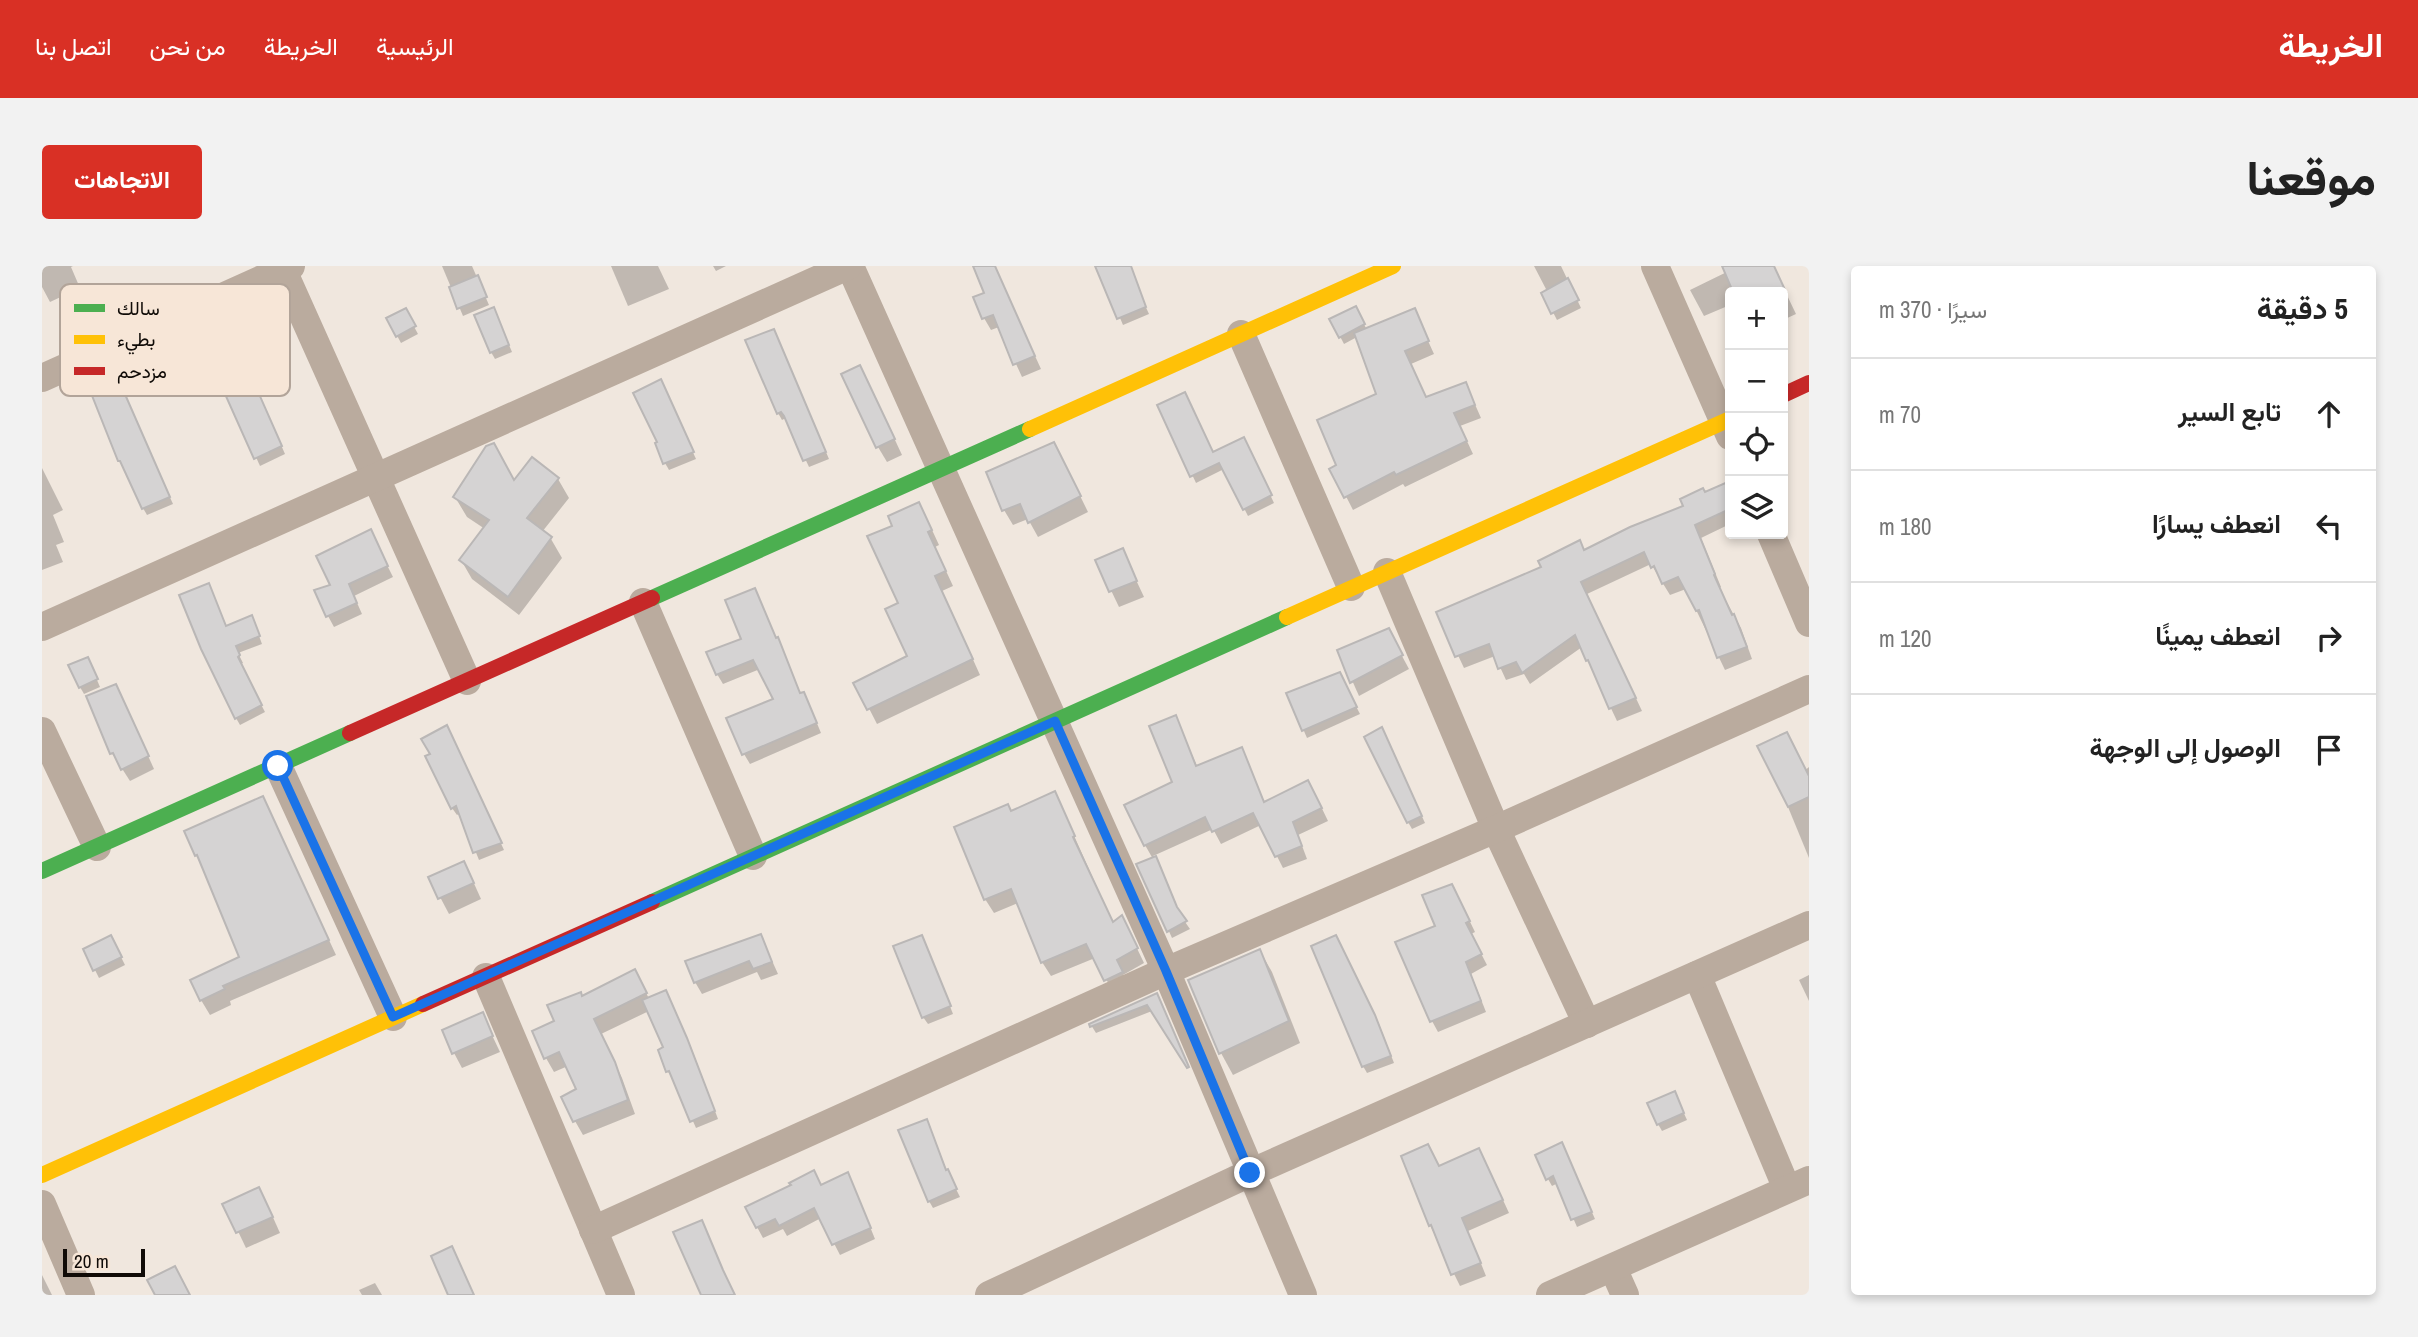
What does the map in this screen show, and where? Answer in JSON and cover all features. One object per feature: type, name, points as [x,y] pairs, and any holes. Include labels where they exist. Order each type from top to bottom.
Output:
[{"type":"street","points":[[42,628],[849,266],[1166,971],[1303,1295]]},
{"type":"street","points":[[42,871],[1393,266]]},
{"type":"street","points":[[1655,266],[1725,419]]},
{"type":"street","points":[[248,284],[285,267],[467,681]]},
{"type":"street","points":[[1241,334],[1351,587]]},
{"type":"street","points":[[42,378],[60,370]]},
{"type":"street","points":[[1788,393],[1809,383]]},
{"type":"street","points":[[42,1175],[1351,587],[1725,427]]},
{"type":"street","points":[[1773,539],[1809,623]]},
{"type":"street","points":[[1387,572],[1496,829],[1587,1024]]},
{"type":"street","points":[[643,602],[753,856]]},
{"type":"street","points":[[593,1230],[1166,971],[1496,829],[1809,689]]},
{"type":"street","points":[[42,730],[97,846]]},
{"type":"street","points":[[278,766],[393,1017]]},
{"type":"street","points":[[989,1295],[1250,1173],[1809,925]]},
{"type":"street","points":[[1550,1295],[1798,1184],[1697,975]]},
{"type":"street","points":[[486,977],[621,1295]]},
{"type":"street","points":[[42,1204],[81,1295]]},
{"type":"street","points":[[1613,1268],[1625,1295]]},
{"type":"building","points":[[973,266],[995,266],[1035,356],[1013,365],[993,315],[982,319],[973,297],[984,293]]},
{"type":"building","points":[[1095,266],[1131,266],[1146,307],[1117,319]]},
{"type":"building","points":[[1722,266],[1774,266],[1784,287],[1731,287]]},
{"type":"building","points":[[478,275],[487,297],[457,309],[449,287]]},
{"type":"building","points":[[1568,278],[1579,300],[1551,314],[1541,293]]},
{"type":"building","points":[[1356,306],[1365,324],[1339,338],[1329,319]]},
{"type":"building","points":[[494,307],[509,345],[490,353],[474,315]]},
{"type":"building","points":[[406,308],[416,326],[396,337],[386,318]]},
{"type":"building","points":[[1415,308],[1429,341],[1405,351],[1426,397],[1466,382],[1475,405],[1454,413],[1467,441],[1396,475],[1394,472],[1344,498],[1329,469],[1336,465],[1317,420],[1376,394],[1354,333]]},
{"type":"building","points":[[774,329],[826,452],[803,461],[784,416],[781,412],[777,414],[745,340]]},
{"type":"building","points":[[860,365],[895,439],[876,448],[841,374]]},
{"type":"building","points":[[661,379],[694,452],[663,464],[655,443],[657,442],[633,393]]},
{"type":"building","points":[[1185,392],[1213,452],[1244,437],[1272,495],[1243,510],[1219,463],[1190,477],[1157,405]]},
{"type":"building","points":[[92,396],[126,396],[170,497],[142,509],[118,461]]},
{"type":"building","points":[[226,396],[260,396],[282,446],[254,459]]},
{"type":"building","points":[[1054,442],[1081,496],[1028,523],[1020,504],[1002,511],[986,472]]},
{"type":"building","points":[[494,443],[514,480],[532,457],[559,478],[527,518],[552,537],[508,597],[459,560],[489,520],[453,497],[486,446]]},
{"type":"building","points":[[1725,483],[1725,511],[1695,525],[1714,575],[1747,647],[1717,658],[1699,610],[1696,611],[1678,577],[1662,584],[1644,552],[1581,582],[1636,698],[1609,709],[1575,635],[1522,673],[1516,662],[1498,669],[1489,644],[1455,657],[1436,612],[1541,567],[1538,561],[1580,540],[1584,550],[1630,527],[1683,506],[1680,499],[1703,488],[1705,492]]},
{"type":"building","points":[[919,502],[932,530],[928,532],[946,571],[935,576],[973,659],[867,710],[853,683],[907,656],[885,609],[898,603],[867,536],[892,526],[888,516]]},
{"type":"building","points":[[371,529],[388,566],[349,584],[357,603],[326,617],[314,590],[330,585],[316,556]]},
{"type":"building","points":[[1123,548],[1137,581],[1109,592],[1095,560]]},
{"type":"building","points":[[209,583],[226,626],[252,615],[260,636],[236,646],[240,655],[238,657],[262,705],[235,719],[201,649],[179,595]]},
{"type":"building","points":[[755,588],[800,693],[804,692],[817,723],[742,755],[726,718],[773,699],[753,660],[716,675],[706,652],[741,639],[725,600]]},
{"type":"building","points":[[1389,628],[1403,655],[1350,683],[1337,650]]},
{"type":"building","points":[[88,657],[98,679],[79,688],[68,665]]},
{"type":"building","points":[[1340,672],[1357,707],[1302,731],[1286,693]]},
{"type":"building","points":[[116,684],[149,756],[121,770],[113,753],[110,754],[86,696]]},
{"type":"building","points":[[1176,715],[1196,766],[1242,747],[1264,802],[1308,780],[1322,808],[1293,822],[1302,846],[1275,857],[1253,813],[1212,832],[1205,817],[1144,846],[1124,805],[1172,782],[1149,726]]},
{"type":"building","points":[[447,725],[502,843],[473,853],[456,806],[451,809],[425,756],[430,754],[421,739]]},
{"type":"building","points":[[1382,727],[1422,816],[1407,823],[1364,737]]},
{"type":"building","points":[[1787,732],[1809,776],[1809,797],[1788,807],[1757,746]]},
{"type":"building","points":[[1055,791],[1075,836],[1073,837],[1113,922],[1122,915],[1138,948],[1117,960],[1123,972],[1104,981],[1086,944],[1041,963],[1011,889],[984,900],[954,827],[1008,804],[1011,811]]},
{"type":"building","points":[[263,796],[329,940],[223,986],[225,989],[200,1001],[190,980],[239,957],[197,855],[195,856],[184,831]]},
{"type":"building","points":[[1156,856],[1177,907],[1187,921],[1167,932],[1136,864]]},
{"type":"building","points":[[464,861],[474,883],[438,899],[428,877]]},
{"type":"building","points":[[1452,884],[1470,921],[1466,923],[1482,954],[1466,962],[1481,1001],[1430,1022],[1395,942],[1435,926],[1422,895]]},
{"type":"building","points":[[761,934],[772,962],[753,969],[749,961],[694,983],[685,961]]},
{"type":"building","points":[[111,935],[122,957],[93,971],[83,949]]},
{"type":"building","points":[[922,935],[951,1006],[922,1018],[893,946]]},
{"type":"building","points":[[1336,935],[1375,1015],[1391,1056],[1362,1067],[1311,946]]},
{"type":"building","points":[[1260,949],[1289,1021],[1219,1054],[1188,980]]},
{"type":"building","points":[[635,969],[647,993],[594,1019],[615,1062],[628,1100],[573,1122],[561,1097],[576,1089],[559,1052],[544,1059],[532,1031],[554,1021],[547,1005],[581,992],[582,996]]},
{"type":"building","points":[[666,990],[715,1111],[690,1122],[669,1071],[666,1072],[658,1050],[663,1047],[642,1000]]},
{"type":"building","points":[[1157,993],[1189,1067],[1187,1068],[1147,1005],[1090,1027],[1089,1024]]},
{"type":"building","points":[[483,1012],[493,1036],[452,1054],[442,1030]]},
{"type":"building","points":[[1675,1091],[1684,1113],[1657,1125],[1647,1103]]},
{"type":"building","points":[[927,1119],[946,1170],[948,1169],[957,1189],[928,1202],[898,1130]]},
{"type":"building","points":[[1562,1142],[1592,1212],[1571,1220],[1553,1176],[1546,1180],[1535,1155]]},
{"type":"building","points":[[1428,1144],[1439,1166],[1479,1148],[1503,1200],[1462,1218],[1481,1263],[1451,1275],[1401,1156]]},
{"type":"building","points":[[814,1170],[821,1185],[848,1172],[871,1228],[832,1245],[814,1208],[779,1226],[775,1219],[756,1228],[745,1207],[791,1185],[789,1183]]},
{"type":"building","points":[[259,1187],[273,1217],[236,1233],[222,1204]]},
{"type":"building","points":[[702,1220],[735,1295],[701,1295],[673,1232]]},
{"type":"building","points":[[452,1246],[474,1295],[448,1295],[431,1256]]},
{"type":"building","points":[[175,1266],[190,1295],[155,1295],[147,1280]]},
{"type":"traffic: fast","points":[[652,598],[1030,429]]},
{"type":"traffic: fast","points":[[652,902],[1287,617]]},
{"type":"traffic: fast","points":[[42,871],[350,733]]},
{"type":"traffic: slow","points":[[1030,429],[1393,266]]},
{"type":"traffic: slow","points":[[1287,617],[1725,421]]},
{"type":"traffic: slow","points":[[42,1175],[423,1004]]},
{"type":"traffic: jam","points":[[1788,393],[1809,383]]},
{"type":"traffic: jam","points":[[350,733],[652,598]]},
{"type":"traffic: jam","points":[[423,1004],[652,902]]},
{"type":"route","points":[[278,766],[393,1017],[1055,721],[1166,971],[1250,1173]]}]
